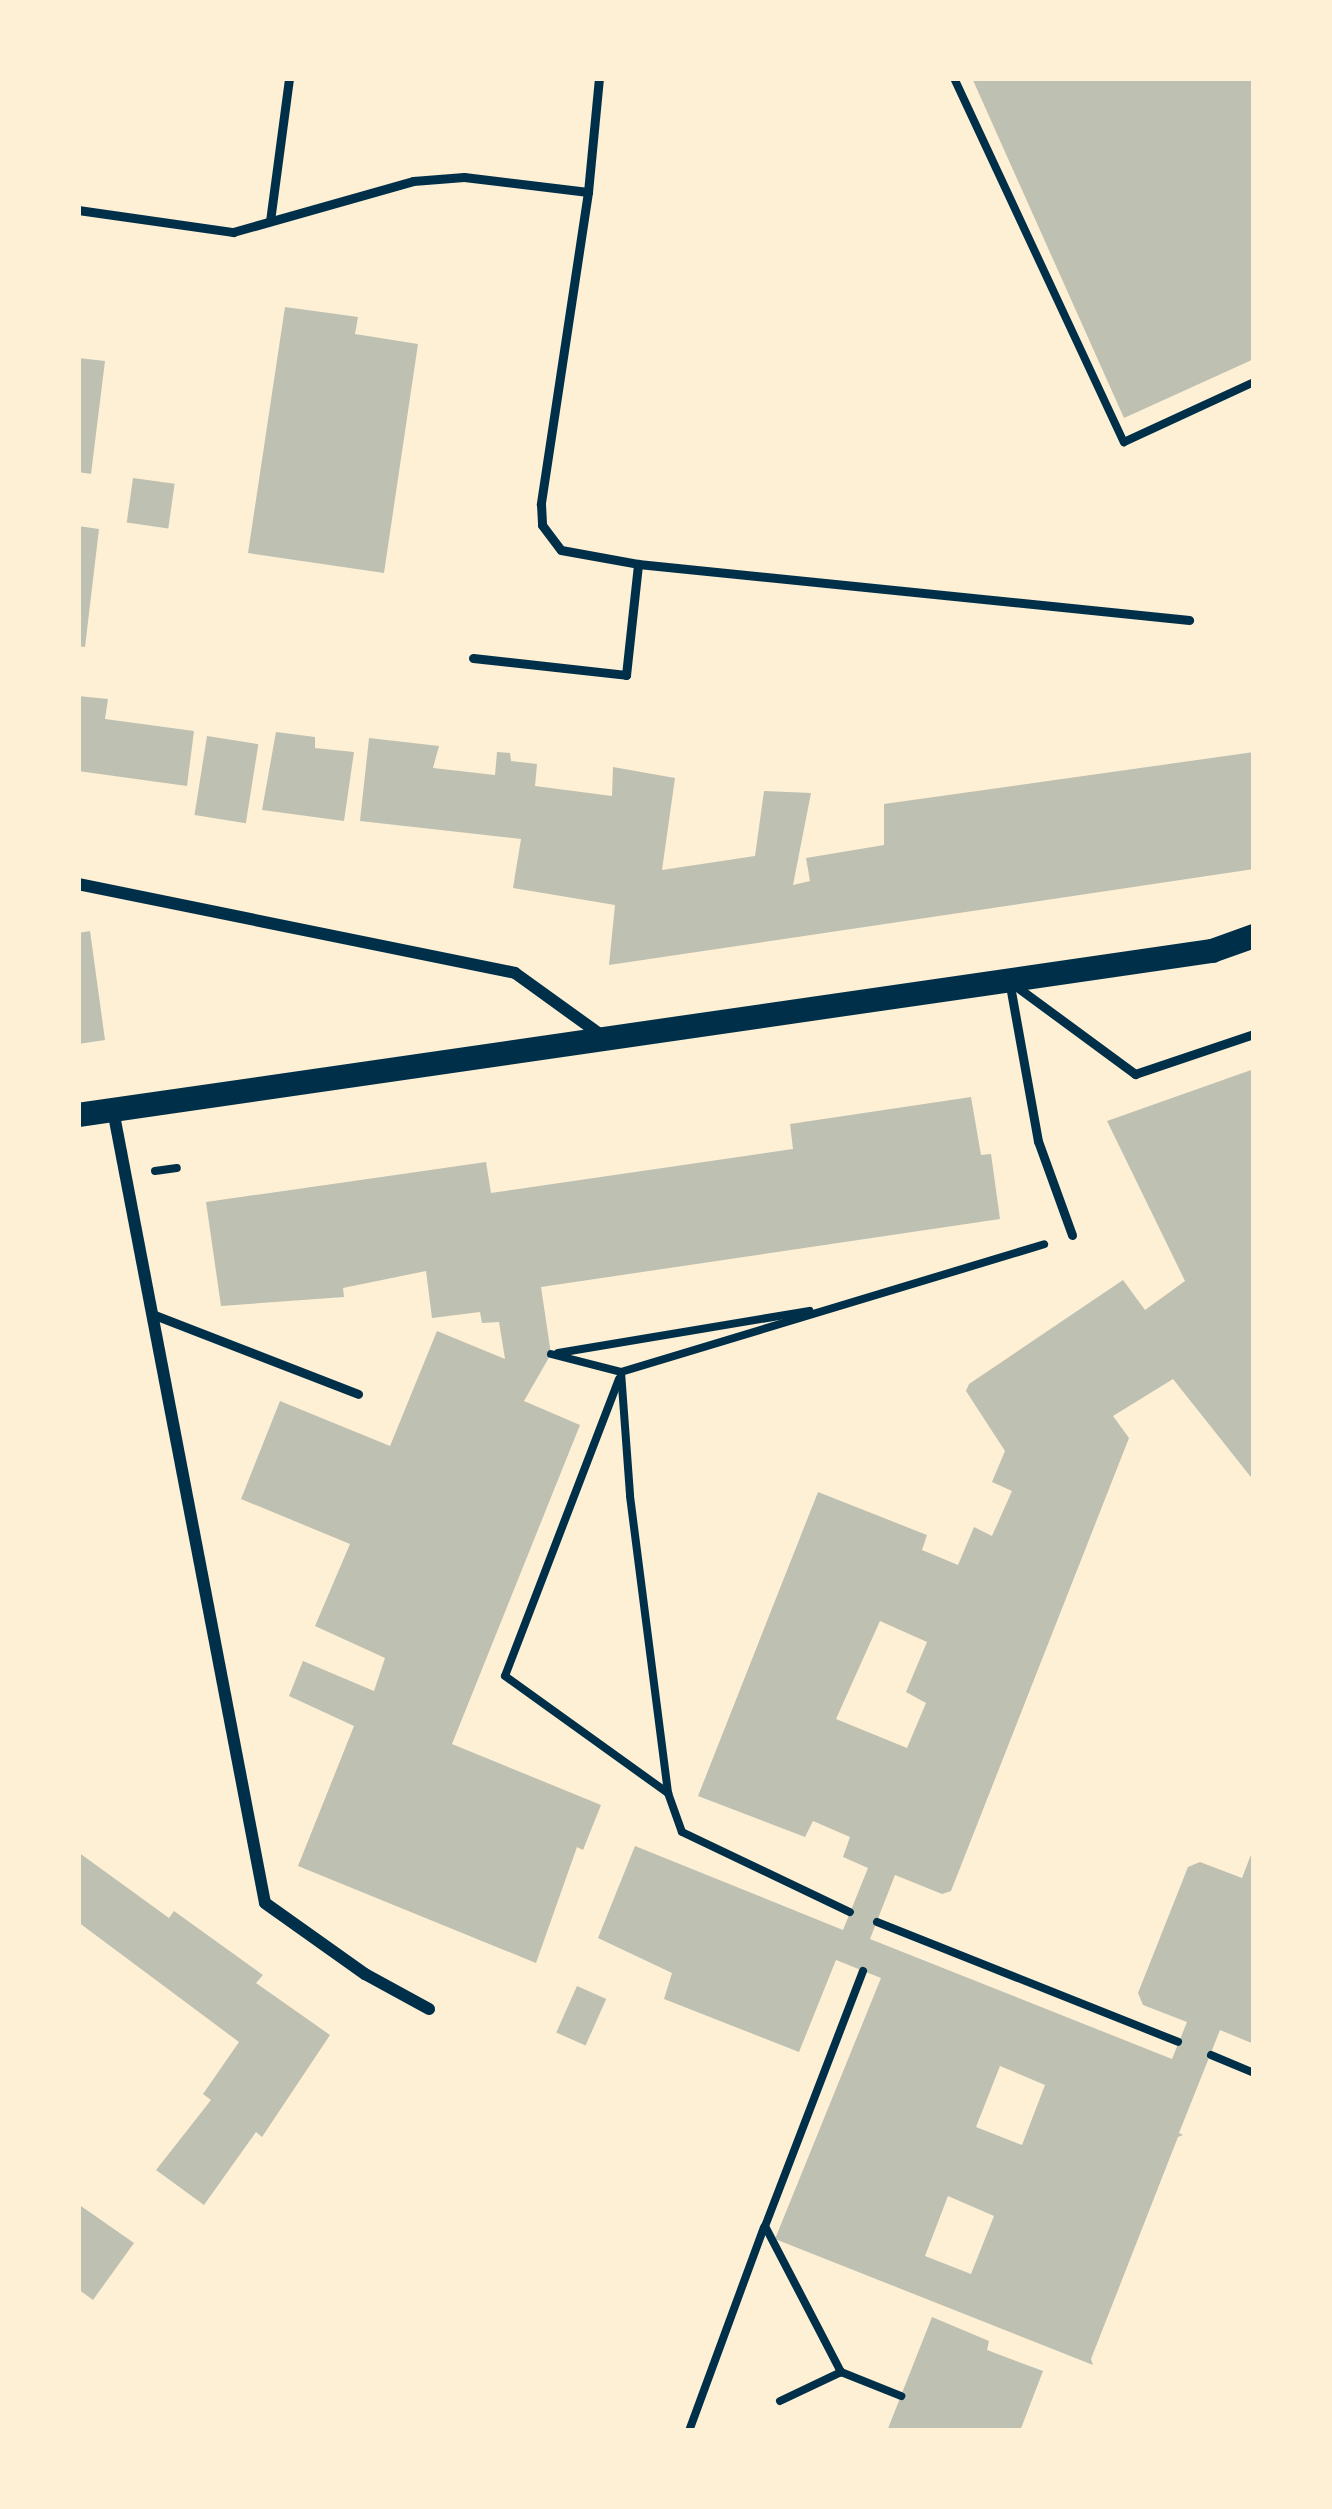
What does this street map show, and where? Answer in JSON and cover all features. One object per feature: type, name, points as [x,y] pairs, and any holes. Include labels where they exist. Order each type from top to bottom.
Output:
[{"type":"main road","points":[[78,1115],[1212,951],[1254,936]]},
{"type":"main road","points":[[1212,951],[1254,955]]},
{"type":"street","points":[[78,884],[514,973],[606,1039]]},
{"type":"street","points":[[113,1110],[265,1903],[365,1974],[429,2009]]},
{"type":"lane","points":[[270,220],[289,78]]},
{"type":"lane","points":[[599,78],[542,525],[561,550],[638,565],[1189,620]]},
{"type":"lane","points":[[78,210],[233,232],[413,181],[464,177],[588,192]]},
{"type":"lane","points":[[473,658],[626,675],[638,565]]},
{"type":"lane","points":[[1009,980],[1135,1074],[1254,1034]]},
{"type":"lane","points":[[1009,980],[1037,1141],[1072,1235]]},
{"type":"lane","points":[[152,1314],[358,1394]]},
{"type":"path","points":[[954,78],[1124,442],[1254,382]]},
{"type":"path","points":[[841,1306],[551,1354],[621,1372],[841,1306],[1072,1235]]},
{"type":"path","points":[[621,1372],[630,1496],[668,1793],[682,1832],[850,1912]]},
{"type":"path","points":[[621,1372],[505,1676],[668,1793]]},
{"type":"path","points":[[877,1922],[1178,2042]]},
{"type":"path","points":[[689,2431],[862,1971]]},
{"type":"path","points":[[1210,2055],[1254,2073]]},
{"type":"path","points":[[765,2226],[841,2372],[901,2396]]},
{"type":"path","points":[[780,2401],[841,2372]]},
{"type":"building","points":[[972,78],[1254,78],[1254,359],[1124,418]]},
{"type":"building","points":[[285,307],[358,317],[355,334],[418,344],[384,573],[248,553]]},
{"type":"building","points":[[78,358],[105,361],[91,474],[78,472]]},
{"type":"building","points":[[133,478],[175,484],[168,528],[127,523]]},
{"type":"building","points":[[78,526],[99,529],[85,647],[78,646]]},
{"type":"building","points":[[78,696],[108,699],[105,719],[194,731],[187,786],[78,771]]},
{"type":"building","points":[[276,732],[315,737],[315,748],[354,752],[344,821],[262,810]]},
{"type":"building","points":[[207,736],[258,744],[246,823],[194,815]]},
{"type":"building","points":[[369,738],[439,746],[433,768],[495,775],[497,752],[510,753],[511,761],[537,764],[535,786],[612,796],[613,767],[675,778],[662,870],[755,856],[764,791],[811,793],[793,885],[810,881],[806,858],[884,845],[884,804],[1254,752],[1254,869],[609,965],[615,905],[513,888],[521,839],[360,821]]},
{"type":"building","points":[[90,931],[105,1040],[78,1044],[78,933]]},
{"type":"building","points":[[1254,1069],[1254,1481],[1173,1379],[1113,1416],[1129,1438],[951,1891],[942,1894],[895,1875],[870,1939],[1172,2059],[1187,2022],[1143,2005],[1138,1993],[1188,1867],[1200,1862],[1242,1878],[1254,1847],[1254,2044],[1220,2030],[1179,2133],[1183,2135],[1178,2137],[1091,2359],[1093,2365],[775,2239],[881,1978],[836,1960],[799,2052],[664,1999],[672,1973],[598,1938],[635,1846],[843,1930],[868,1868],[843,1857],[850,1837],[813,1821],[805,1837],[698,1796],[818,1492],[927,1535],[922,1550],[958,1565],[974,1527],[992,1536],[1012,1491],[992,1482],[1005,1451],[966,1391],[969,1384],[1123,1280],[1145,1310],[1185,1281],[1107,1121]],"holes":[[[880,1621],[927,1642],[906,1692],[926,1703],[907,1748],[836,1719]],[[1000,2066],[1045,2085],[1022,2145],[976,2127]],[[948,2196],[994,2216],[971,2274],[925,2256]]]},
{"type":"building","points":[[971,1097],[981,1155],[991,1154],[1000,1219],[541,1287],[551,1354],[524,1401],[580,1425],[452,1744],[601,1805],[583,1850],[577,1847],[536,1963],[298,1866],[354,1726],[289,1696],[303,1661],[374,1691],[385,1658],[315,1626],[350,1544],[241,1499],[280,1401],[390,1446],[437,1331],[505,1359],[499,1322],[482,1323],[480,1312],[432,1318],[426,1271],[343,1288],[344,1297],[221,1306],[206,1202],[486,1162],[491,1193],[793,1149],[790,1124]]},
{"type":"building","points":[[78,1852],[169,1918],[174,1911],[263,1975],[256,1983],[330,2035],[262,2137],[256,2132],[204,2205],[156,2170],[211,2100],[203,2094],[239,2042],[78,1922]]},
{"type":"building","points":[[577,1986],[606,1999],[585,2046],[556,2033]]},
{"type":"building","points":[[78,2204],[134,2243],[93,2300],[78,2289]]},
{"type":"building","points":[[932,2317],[989,2341],[987,2350],[1043,2371],[1020,2431],[887,2431]]}]
